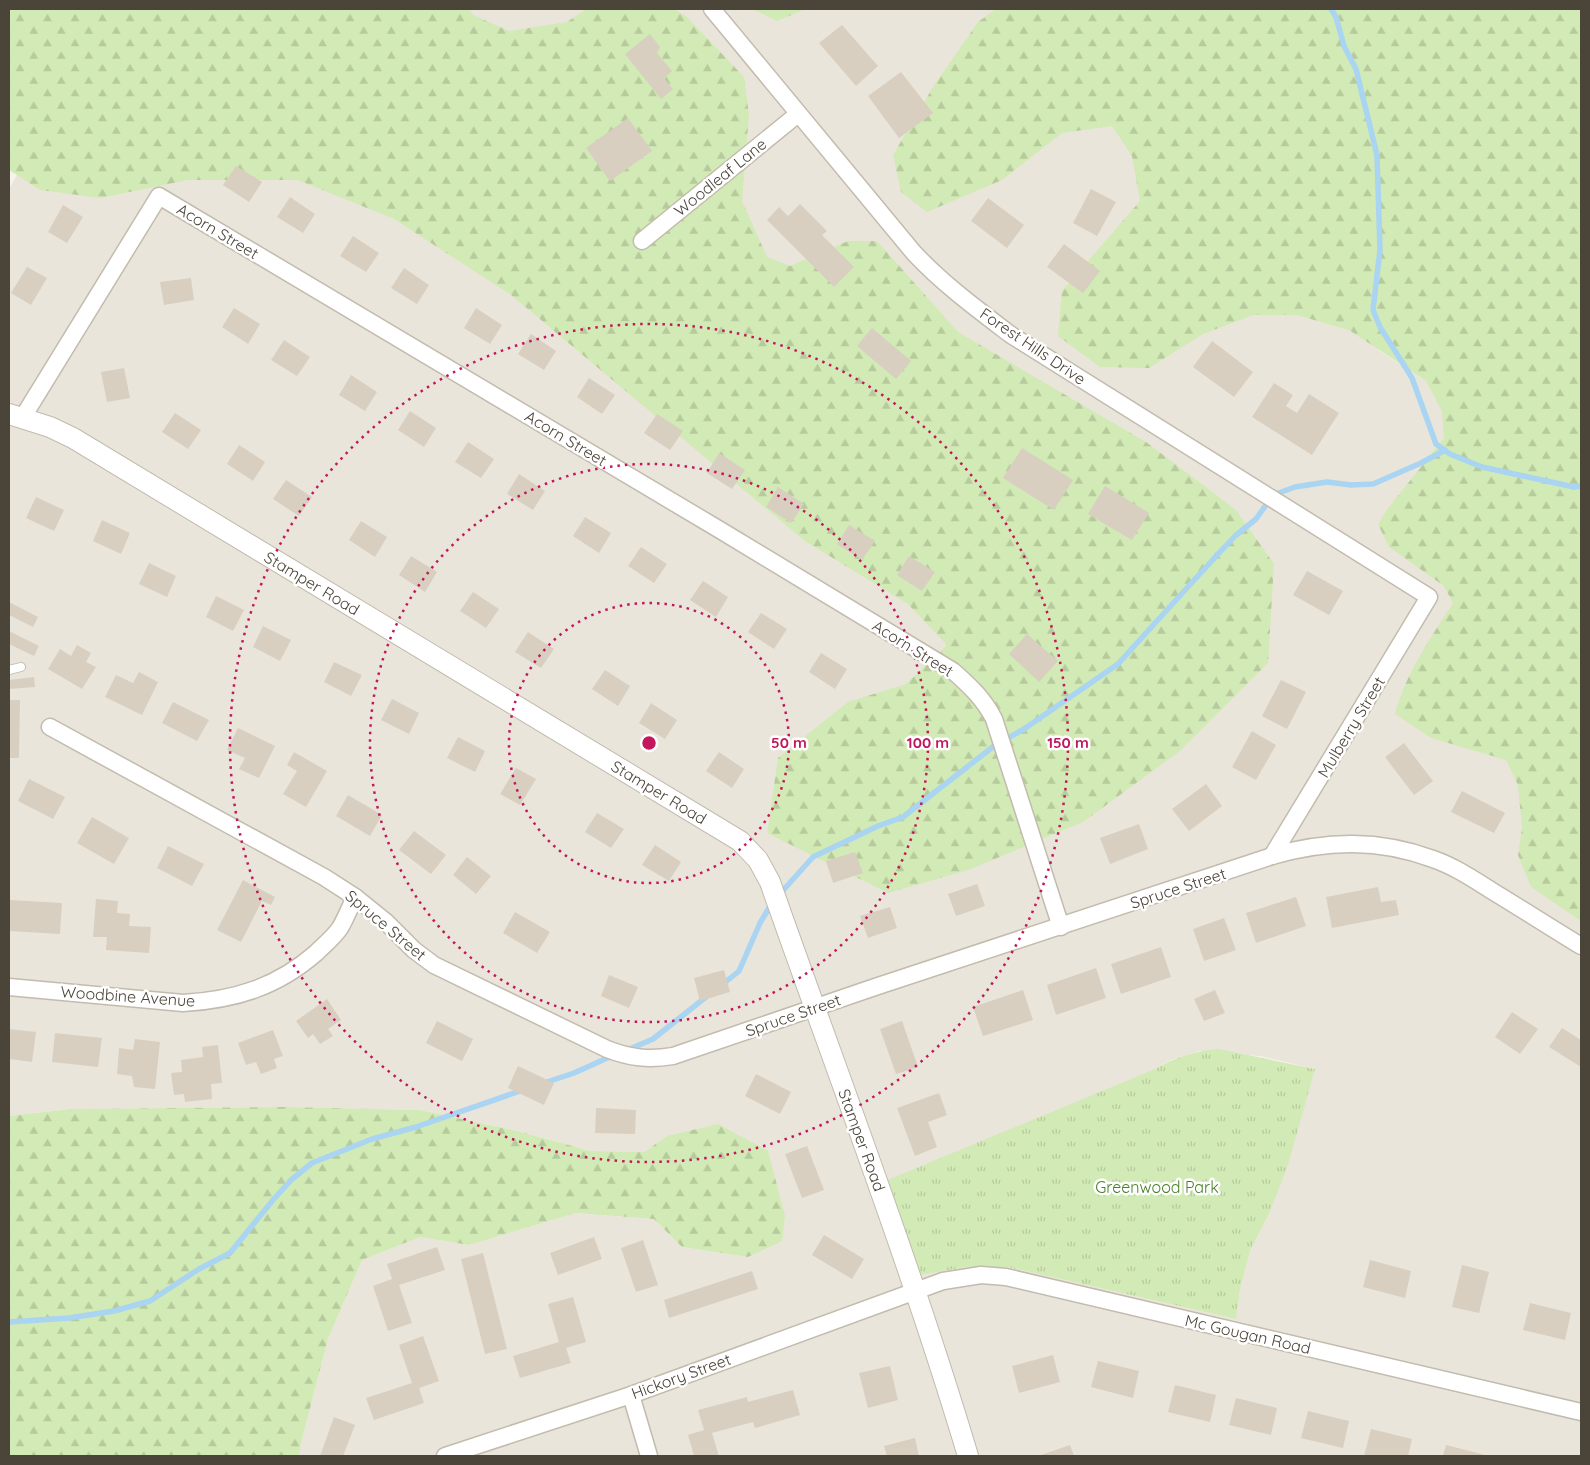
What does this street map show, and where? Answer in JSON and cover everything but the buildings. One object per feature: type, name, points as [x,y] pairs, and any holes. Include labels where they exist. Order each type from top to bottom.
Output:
[{"type":"street","name":"Forest Hills Drive","points":[[712,9],[914,253],[931,272],[960,297],[1011,335],[1429,597]]},
{"type":"street","name":"Woodleaf Lane","points":[[642,241],[798,114]]},
{"type":"street","name":"Acorn Street","points":[[16,415],[160,196],[720,530],[953,672],[973,688],[985,702],[994,719],[1060,927]]},
{"type":"street","name":"Stamper Road","points":[[16,415],[50,427],[73,438],[740,841],[758,860],[770,882],[915,1290],[968,1456]]},
{"type":"street","name":"Mulberry Street","points":[[1272,856],[1429,597]]},
{"type":"street","name":"Spruce Street","points":[[50,727],[324,877],[356,897],[386,922],[414,950],[434,965],[608,1049],[632,1057],[657,1059],[673,1056],[1272,856],[1305,848],[1348,843],[1386,846],[1411,851],[1435,859],[1458,870],[1581,946]]},
{"type":"street","name":"Woodbine Avenue","points":[[9,987],[184,1002],[234,997],[274,981],[303,964],[340,928],[356,897]]},
{"type":"street","name":"Mc Gougan Road","points":[[915,1290],[955,1278],[980,1275],[1006,1277],[1581,1412]]},
{"type":"street","name":"Hickory Street","points":[[445,1456],[631,1395],[915,1290]]},
{"type":"street","points":[[631,1395],[649,1456]]},
{"type":"lane","points":[[9,670],[21,667]]},
{"type":"shaded area","points":[[110,9],[1150,9],[1378,350],[1426,381],[1507,508],[1581,743],[1581,1456],[299,1456],[328,1339],[362,1260],[420,1237],[469,1245],[576,1213],[654,1219],[682,1247],[748,1257],[762,1250],[667,1136],[644,1152],[591,1151],[517,1131],[420,1110],[286,1107],[70,1109],[9,1116],[9,189]],"holes":[[[1199,1051],[1260,1056],[1315,1069],[1268,1216],[1250,1251],[1240,1290],[1236,1319],[1008,1267],[966,1267],[921,1275],[1155,1069],[1171,1060]]]},
{"type":"green space","points":[[9,9],[469,9],[473,15],[509,31],[567,22],[586,9],[674,9],[686,16],[744,77],[749,115],[742,201],[767,257],[790,266],[848,241],[877,241],[958,332],[1146,442],[1236,510],[1274,564],[1268,663],[1180,751],[1083,822],[971,869],[888,893],[767,833],[778,758],[848,702],[906,684],[947,645],[908,604],[805,541],[511,295],[394,219],[298,180],[188,180],[100,198],[40,190],[9,170]]},
{"type":"green space","points":[[753,9],[806,9],[777,21]]},
{"type":"green space","points":[[996,9],[1581,9],[1581,921],[1531,887],[1518,855],[1522,828],[1518,785],[1506,760],[1431,738],[1395,714],[1399,699],[1412,671],[1453,603],[1444,586],[1389,547],[1378,524],[1389,507],[1444,438],[1442,411],[1426,381],[1349,330],[1297,315],[1253,315],[1203,334],[1149,368],[1100,367],[1058,336],[1062,291],[1140,201],[1132,156],[1112,126],[1062,133],[1002,180],[927,212],[901,192],[893,155],[933,87],[978,22]]},
{"type":"green space","name":"Greenwood Park","points":[[1219,1049],[1315,1069],[1287,1168],[1268,1216],[1250,1251],[1240,1290],[1236,1319],[1008,1267],[966,1267],[921,1275],[885,1181],[1155,1069],[1170,1061],[1202,1051]]},
{"type":"green space","points":[[286,1107],[420,1110],[517,1131],[591,1151],[644,1152],[667,1136],[718,1124],[768,1151],[785,1216],[782,1241],[748,1257],[682,1247],[654,1219],[576,1213],[469,1245],[420,1237],[362,1260],[328,1339],[299,1456],[9,1456],[9,1116],[70,1109]]},
{"type":"waterway","points":[[1331,9],[1336,17],[1344,46],[1356,69],[1377,155],[1380,250],[1373,310],[1380,327],[1412,378],[1436,444],[1450,454],[1482,467],[1574,487],[1581,486]]},
{"type":"waterway","points":[[778,896],[813,857],[878,826],[903,817],[994,746],[1024,729],[1118,664],[1235,536],[1256,519],[1273,495],[1295,487],[1327,482],[1351,485],[1373,484],[1421,463],[1445,450]]},
{"type":"waterway","points":[[722,985],[739,971],[760,923],[772,903]]},
{"type":"waterway","points":[[625,1051],[653,1039],[706,997]]},
{"type":"waterway","points":[[544,1083],[574,1073],[614,1055]]},
{"type":"waterway","points":[[9,1322],[69,1318],[114,1311],[150,1301],[199,1269],[230,1253],[291,1180],[312,1163],[372,1139],[416,1127],[523,1090]]}]
